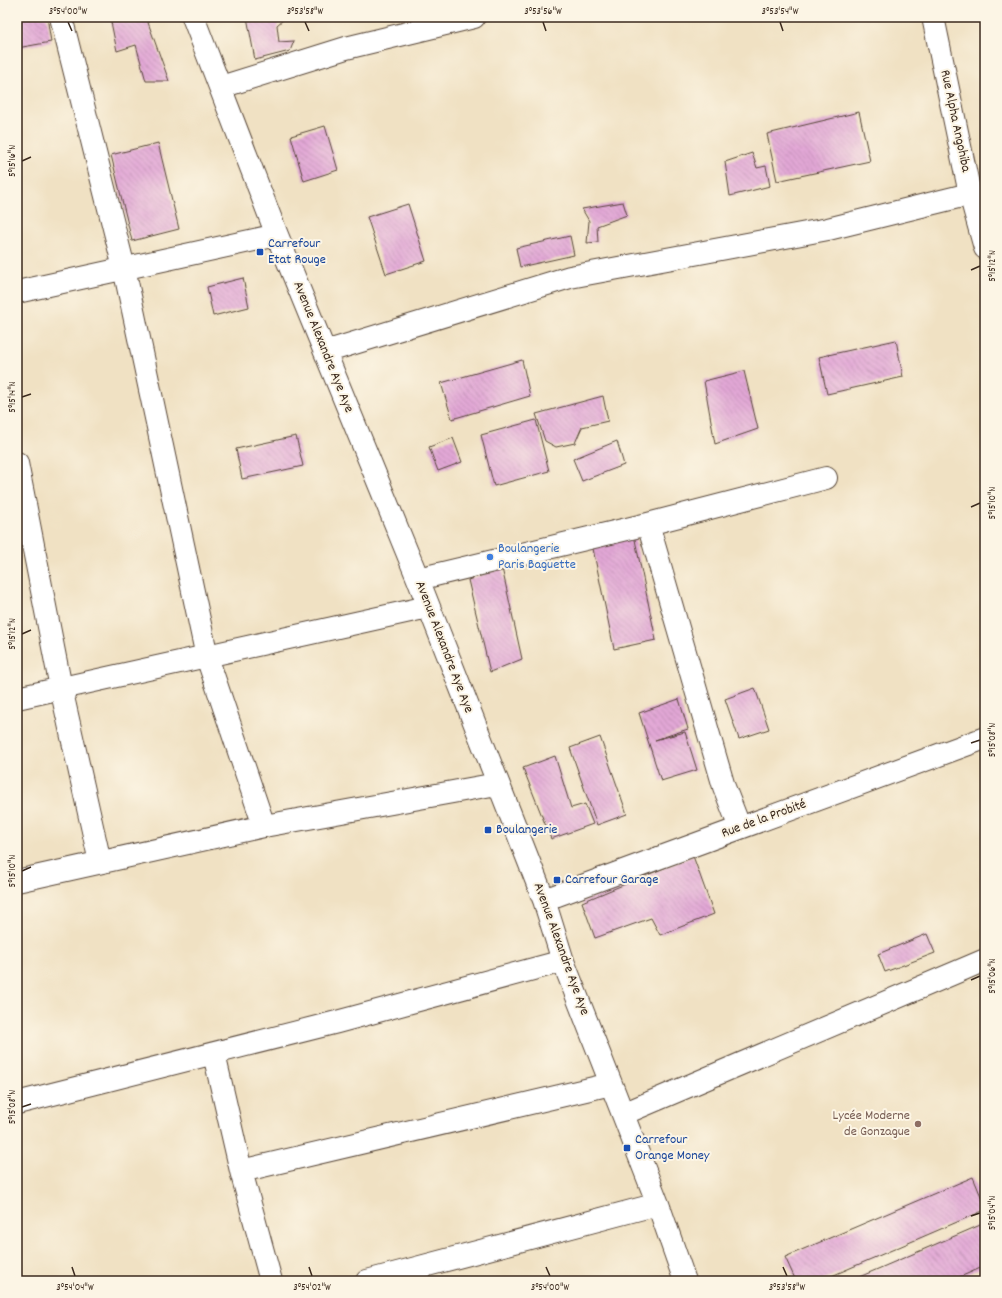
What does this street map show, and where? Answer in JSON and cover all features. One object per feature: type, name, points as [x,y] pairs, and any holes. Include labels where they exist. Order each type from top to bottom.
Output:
[{"type":"street","points":[[61,17],[124,268],[207,657],[264,826]]},
{"type":"street","name":"Avenue Alexandre Aye Aye","points":[[193,17],[277,235],[418,580],[544,900],[563,961],[658,1204],[685,1281]]},
{"type":"street","points":[[221,87],[346,48],[474,17]]},
{"type":"street","name":"Rue Alpha Angohiba","points":[[934,17],[970,194],[985,248]]},
{"type":"street","points":[[325,352],[570,277],[828,228],[970,194]]},
{"type":"street","points":[[17,292],[277,235]]},
{"type":"street","points":[[17,463],[62,688],[100,862]]},
{"type":"street","points":[[418,580],[648,524],[826,478]]},
{"type":"street","points":[[648,524],[724,787],[740,828]]},
{"type":"street","points":[[17,698],[428,607]]},
{"type":"street","name":"Rue de la Probité","points":[[544,900],[985,738]]},
{"type":"street","points":[[17,881],[264,826],[498,784]]},
{"type":"street","points":[[623,1114],[985,960]]},
{"type":"street","points":[[17,1103],[214,1054],[563,961]]},
{"type":"street","points":[[214,1054],[241,1170],[271,1281]]},
{"type":"street","points":[[241,1170],[611,1084]]},
{"type":"street","points":[[367,1281],[427,1273],[658,1204]]},
{"type":"building","points":[[17,17],[47,17],[51,42],[17,48]]},
{"type":"building","points":[[133,17],[146,17],[169,81],[146,81],[136,45],[117,51],[111,22]]},
{"type":"building","points":[[247,17],[284,17],[284,19],[277,25],[279,42],[294,41],[290,51],[255,60]]},
{"type":"building","points":[[859,112],[870,161],[777,181],[767,134]]},
{"type":"building","points":[[325,126],[338,170],[304,181],[291,136]]},
{"type":"building","points":[[158,143],[179,229],[132,241],[111,155]]},
{"type":"building","points":[[752,153],[757,168],[766,166],[770,186],[730,196],[725,162]]},
{"type":"building","points":[[623,202],[627,215],[597,226],[598,242],[587,243],[589,221],[582,209]]},
{"type":"building","points":[[408,204],[426,261],[386,274],[367,217]]},
{"type":"building","points":[[570,236],[574,255],[520,267],[516,248]]},
{"type":"building","points":[[243,278],[249,307],[213,316],[207,287]]},
{"type":"building","points":[[896,340],[903,377],[827,394],[819,357]]},
{"type":"building","points":[[522,360],[530,396],[452,419],[441,383]]},
{"type":"building","points":[[744,371],[758,429],[715,444],[704,381]]},
{"type":"building","points":[[603,396],[608,421],[582,427],[575,443],[556,447],[545,441],[536,414]]},
{"type":"building","points":[[536,420],[549,471],[494,486],[481,435]]},
{"type":"building","points":[[296,436],[303,466],[242,479],[236,449]]},
{"type":"building","points":[[453,438],[462,462],[438,471],[429,447]]},
{"type":"building","points":[[617,441],[624,465],[582,481],[573,459]]},
{"type":"building","points":[[634,535],[656,640],[614,649],[592,544]]},
{"type":"building","points":[[502,568],[522,659],[490,672],[468,580]]},
{"type":"building","points":[[755,688],[769,729],[739,739],[725,699]]},
{"type":"building","points":[[679,699],[688,729],[655,740],[685,732],[697,770],[661,781],[639,713]]},
{"type":"building","points":[[600,737],[627,814],[597,825],[570,748]]},
{"type":"building","points":[[555,756],[571,808],[585,804],[593,824],[551,839],[523,768]]},
{"type":"building","points":[[693,856],[714,914],[660,935],[651,918],[595,938],[582,902]]},
{"type":"building","points":[[927,934],[935,953],[885,972],[878,954]]},
{"type":"building","points":[[973,1177],[985,1206],[985,1210],[820,1281],[796,1281],[785,1257]]},
{"type":"building","points":[[985,1223],[985,1266],[951,1281],[850,1281]]},
{"type":"place","name":"Carrefour Etat Rouge","points":[[260,252]]},
{"type":"place","name":"Boulangerie Paris Baguette","points":[[490,557]]},
{"type":"place","name":"Boulangerie","points":[[488,830]]},
{"type":"place","name":"Carrefour Garage","points":[[557,880]]},
{"type":"place","name":"Lycée Moderne de Gonzague","points":[[918,1124]]},
{"type":"place","name":"Carrefour Orange Money","points":[[627,1148]]}]
